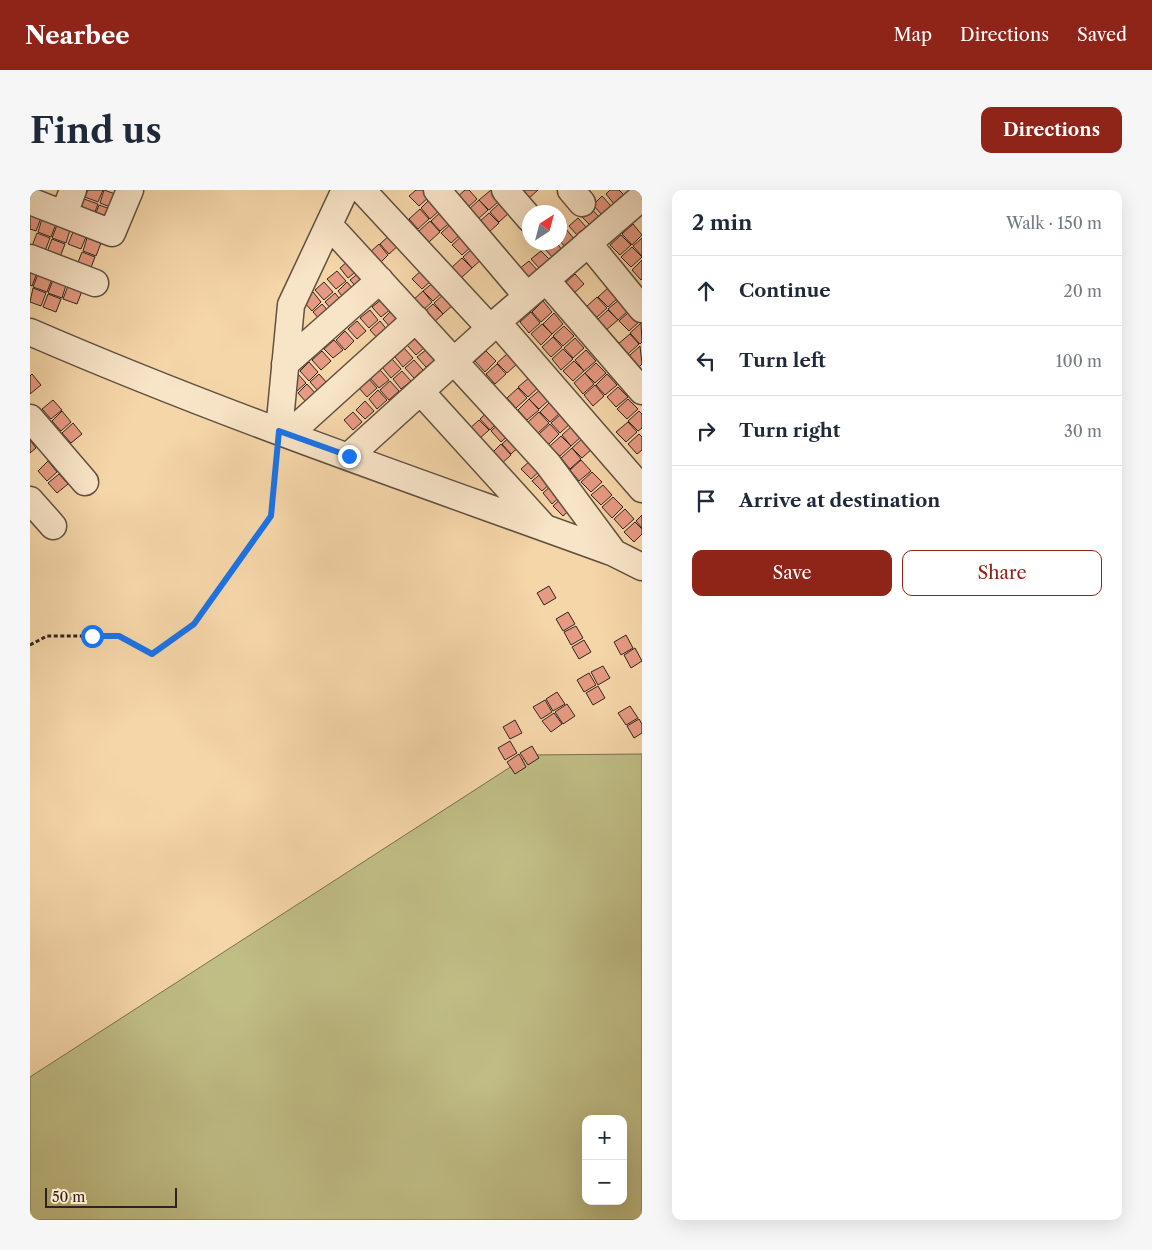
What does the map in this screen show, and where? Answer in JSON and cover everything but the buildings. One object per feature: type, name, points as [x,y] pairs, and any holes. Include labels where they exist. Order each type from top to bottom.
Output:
[{"type":"street","points":[[64,214],[74,190]]},
{"type":"street","points":[[30,201],[112,233],[130,190]]},
{"type":"street","points":[[284,433],[285,364],[291,305],[345,190]]},
{"type":"street","points":[[362,190],[493,325],[642,489]]},
{"type":"street","points":[[437,190],[642,391]]},
{"type":"street","points":[[505,190],[522,210]]},
{"type":"street","points":[[349,456],[493,325],[588,244],[639,205]]},
{"type":"street","points":[[330,225],[548,464],[614,553]]},
{"type":"street","points":[[588,244],[642,308]]},
{"type":"street","points":[[30,258],[95,283]]},
{"type":"street","points":[[285,364],[380,280]]},
{"type":"street","points":[[284,433],[416,320]]},
{"type":"street","points":[[30,332],[85,356],[284,433],[614,553],[642,567]]},
{"type":"street","points":[[421,392],[544,528]]},
{"type":"street","points":[[30,418],[85,482]]},
{"type":"street","points":[[30,500],[52,526]]},
{"type":"path","points":[[30,645],[47,636],[119,636],[152,654],[194,624],[271,516],[284,433]]},
{"type":"shaded area","points":[[642,754],[642,1220],[30,1220],[30,1077],[529,755]]},
{"type":"route","points":[[92,636],[119,636],[152,654],[194,624],[271,516],[279,431],[349,456]]}]
